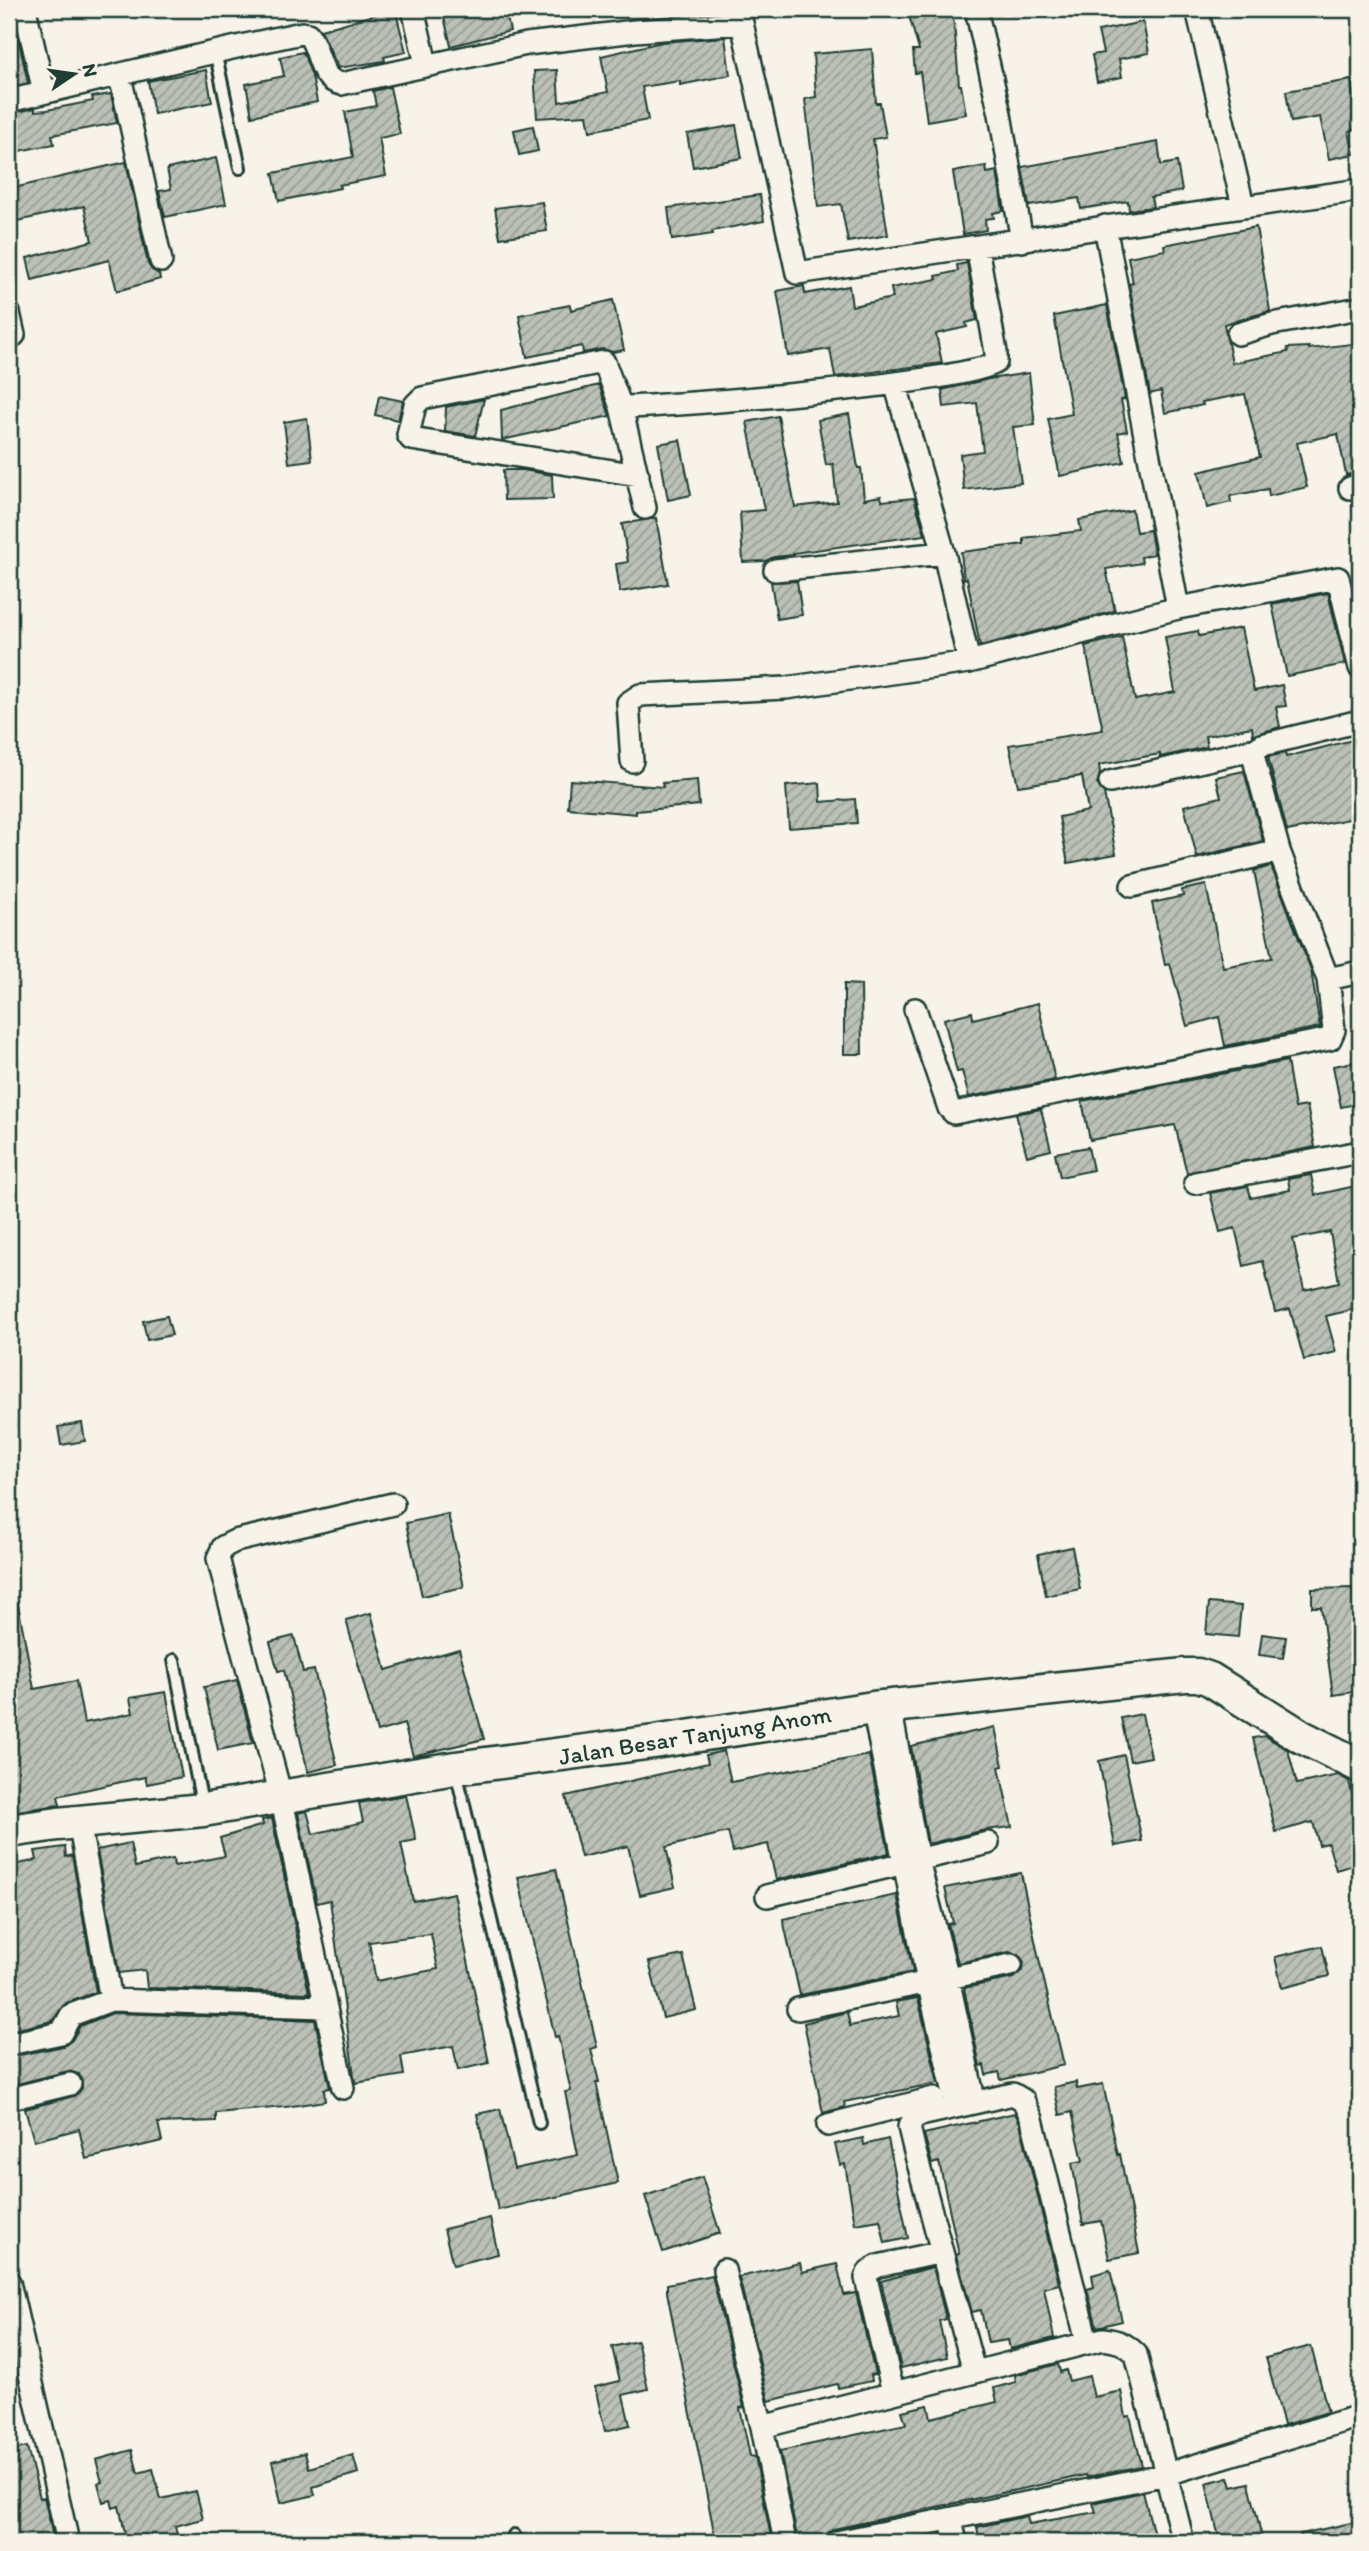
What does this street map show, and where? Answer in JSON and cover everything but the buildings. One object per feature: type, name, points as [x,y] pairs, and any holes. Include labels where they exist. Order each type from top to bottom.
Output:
[{"type":"main road","name":"Jalan Besar Tanjung Anom","points":[[9,1831],[203,1810],[455,1769],[561,1756],[882,1707],[1198,1675],[1234,1693],[1302,1737],[1360,1766]]},
{"type":"street","points":[[25,9],[44,92]]},
{"type":"street","points":[[413,9],[426,64]]},
{"type":"street","points":[[976,9],[1000,114],[1022,241]]},
{"type":"street","points":[[1197,9],[1243,206]]},
{"type":"street","points":[[9,101],[215,51],[302,33],[308,34],[312,39],[325,75],[332,82],[341,84],[527,44],[741,16],[797,273],[1360,190]]},
{"type":"street","points":[[120,76],[161,261]]},
{"type":"street","points":[[1105,226],[1178,608]]},
{"type":"street","points":[[621,407],[895,383],[986,368],[996,362],[996,352],[977,247]]},
{"type":"street","points":[[1238,334],[1272,324],[1360,307]]},
{"type":"street","points":[[9,313],[14,335]]},
{"type":"street","points":[[638,475],[411,439],[408,435],[415,405],[422,398],[464,388],[604,362],[621,407],[638,475],[645,508]]},
{"type":"street","points":[[895,383],[944,553],[969,662]]},
{"type":"street","points":[[775,570],[944,553]]},
{"type":"street","points":[[632,761],[628,704],[640,695],[786,688],[969,662],[1178,608],[1338,578],[1360,668]]},
{"type":"street","points":[[1110,782],[1256,749],[1262,745],[1360,720]]},
{"type":"street","points":[[915,1009],[949,1108],[954,1113],[1330,1039],[1334,1030],[1328,979],[1279,851],[1254,759],[1256,749]]},
{"type":"street","points":[[1132,886],[1279,851]]},
{"type":"street","points":[[1328,979],[1360,972]]},
{"type":"street","points":[[1195,1183],[1360,1152]]},
{"type":"street","points":[[343,2088],[281,1796],[218,1558],[223,1547],[235,1541],[393,1504]]},
{"type":"street","points":[[882,1707],[911,1862],[963,2092]]},
{"type":"street","points":[[79,1822],[111,2000]]},
{"type":"street","points":[[767,1896],[988,1843]]},
{"type":"street","points":[[798,2009],[1011,1965]]},
{"type":"street","points":[[9,2044],[61,2033],[71,2015],[111,2000],[325,2007]]},
{"type":"street","points":[[828,2125],[1011,2079]]},
{"type":"street","points":[[9,2099],[70,2084]]},
{"type":"street","points":[[974,2371],[909,2127],[916,2116],[1013,2094],[1023,2100],[1032,2119],[1087,2342]]},
{"type":"street","points":[[893,2392],[866,2278],[869,2271],[877,2266],[942,2252]]},
{"type":"street","points":[[724,2270],[762,2427],[785,2542]]},
{"type":"street","points":[[9,2282],[68,2542]]},
{"type":"street","points":[[762,2427],[1087,2342],[1103,2339],[1118,2341],[1136,2354],[1183,2542]]},
{"type":"street","points":[[837,2542],[1167,2474],[1360,2416]]},
{"type":"street","points":[[951,2520],[956,2542]]},
{"type":"lane","points":[[215,51],[240,168]]},
{"type":"lane","points":[[174,1660],[203,1810]]},
{"type":"lane","points":[[455,1769],[539,2123]]}]
